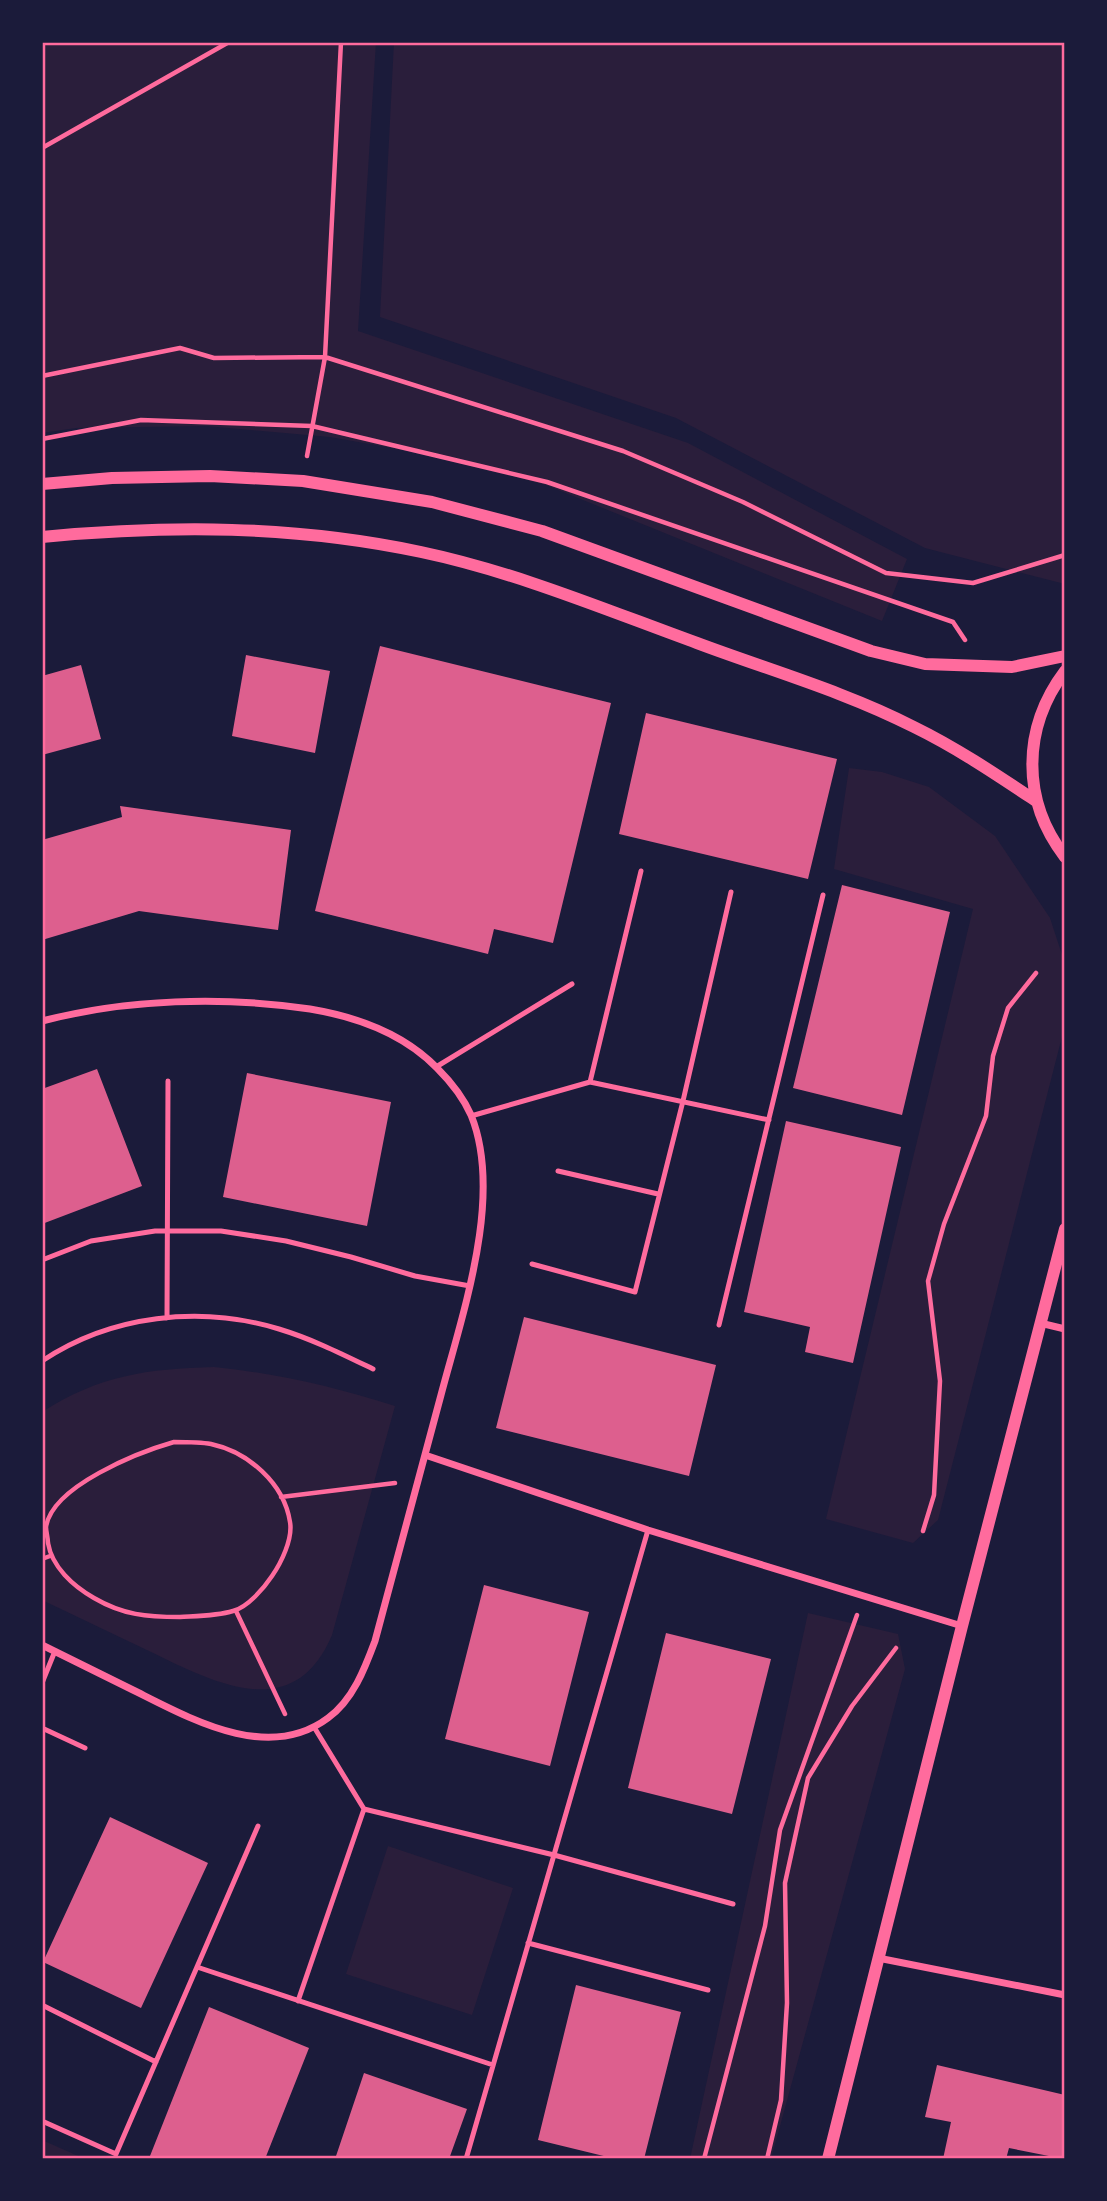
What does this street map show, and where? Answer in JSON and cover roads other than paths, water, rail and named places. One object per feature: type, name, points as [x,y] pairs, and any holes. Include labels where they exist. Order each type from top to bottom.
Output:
[{"type":"street","points":[[42,484],[112,478],[210,476],[303,481],[432,502],[542,531],[871,652],[925,663],[1012,667],[1065,656]]},
{"type":"street","points":[[42,537],[115,530],[210,528],[298,532],[421,552],[527,580],[855,701],[914,727],[1036,801]]},
{"type":"street","points":[[1065,671],[1048,697],[1036,729],[1031,769],[1036,801],[1048,832],[1065,857]]},
{"type":"street","points":[[42,1021],[131,1006],[201,1002],[277,1004],[343,1015],[387,1031],[420,1051],[456,1087],[471,1116],[482,1161],[482,1206],[470,1286],[425,1455],[367,1664],[344,1702],[331,1717],[295,1734],[261,1736],[220,1729],[189,1718],[42,1645]]},
{"type":"street","points":[[828,2159],[1065,1229]]},
{"type":"street","points":[[1040,1323],[1065,1329]]},
{"type":"street","points":[[425,1455],[648,1530],[962,1626]]},
{"type":"street","points":[[878,1958],[1065,1995]]},
{"type":"lane","points":[[590,1082],[641,871]]},
{"type":"lane","points":[[532,1264],[635,1292],[683,1101],[731,892]]},
{"type":"lane","points":[[719,1325],[823,895]]},
{"type":"lane","points":[[436,1067],[572,984]]},
{"type":"lane","points":[[167,1318],[168,1081]]},
{"type":"lane","points":[[471,1116],[590,1082],[769,1119]]},
{"type":"lane","points":[[558,1171],[658,1194]]},
{"type":"lane","points":[[42,1260],[91,1241],[168,1230],[221,1231],[286,1241],[415,1276],[470,1286]]},
{"type":"lane","points":[[42,1361],[92,1335],[138,1321],[184,1316],[231,1319],[278,1328],[326,1346],[373,1369]]},
{"type":"lane","points":[[466,2159],[648,1530]]},
{"type":"lane","points":[[42,1684],[55,1651]]},
{"type":"lane","points":[[314,1727],[364,1809],[554,1855],[733,1904]]},
{"type":"lane","points":[[42,1728],[85,1748]]},
{"type":"lane","points":[[298,2001],[364,1809]]},
{"type":"lane","points":[[42,2121],[116,2154],[258,1826]]},
{"type":"lane","points":[[528,1944],[708,1990]]},
{"type":"lane","points":[[197,1968],[493,2066]]},
{"type":"lane","points":[[42,2005],[156,2062]]}]
